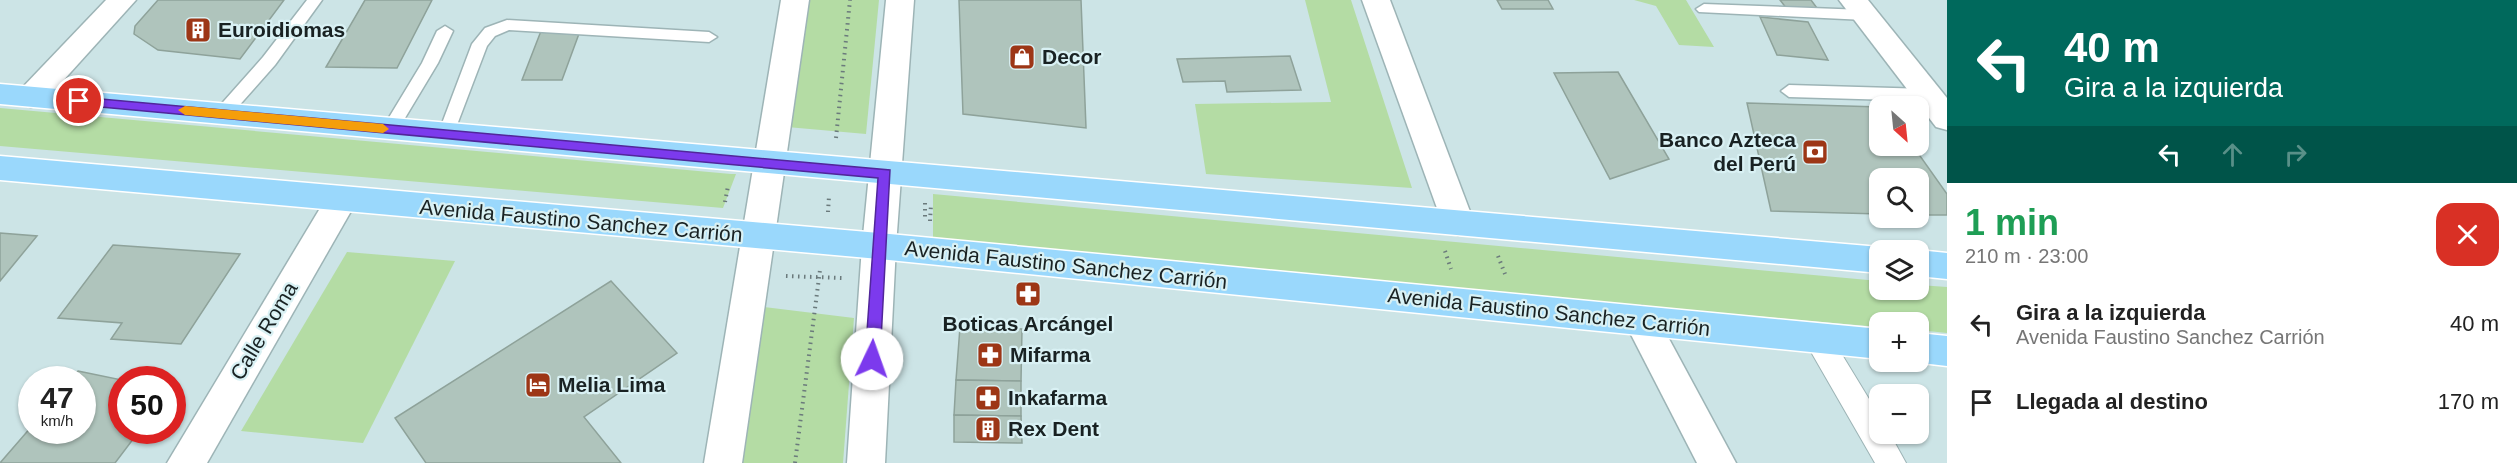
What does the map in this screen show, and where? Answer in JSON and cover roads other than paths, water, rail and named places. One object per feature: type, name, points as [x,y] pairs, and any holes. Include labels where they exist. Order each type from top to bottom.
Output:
[{"type":"main road","points":[[31,97],[122,0]]},
{"type":"main road","points":[[723,463],[795,0]]},
{"type":"main road","points":[[866,463],[879,246],[900,0]]},
{"type":"main road","points":[[1376,0],[1472,223]]},
{"type":"main road","points":[[1859,7],[1947,119]]},
{"type":"main road","points":[[0,94],[885,174],[1869,259]]},
{"type":"main road","name":"Avenida Faustino Sanchez Carrión","points":[[0,168],[879,246],[1869,343]]},
{"type":"main road","name":"Calle Roma","points":[[186,463],[342,199]]},
{"type":"main road","points":[[1929,264],[1947,266]]},
{"type":"main road","points":[[1642,321],[1717,463]]},
{"type":"main road","points":[[1929,349],[1947,351]]},
{"type":"street","points":[[1816,338],[1891,463]]},
{"type":"lane","points":[[222,114],[269,61],[315,0]]},
{"type":"lane","points":[[1704,9],[1859,7]]},
{"type":"lane","points":[[446,134],[480,44],[490,32],[507,25],[709,37]]},
{"type":"lane","points":[[390,129],[430,63],[445,31]]},
{"type":"lane","points":[[1789,91],[1928,95]]},
{"type":"place","name":"Euroidiomas","points":[[198,30]]},
{"type":"place","name":"Decor","points":[[1022,57]]},
{"type":"place","name":"Banco Azteca del Perú","points":[[1815,152]]},
{"type":"place","name":"Boticas Arcángel","points":[[1028,294]]},
{"type":"place","name":"Mifarma","points":[[990,355]]},
{"type":"place","name":"Melia Lima","points":[[538,385]]},
{"type":"place","name":"Inkafarma","points":[[988,398]]},
{"type":"place","name":"Rex Dent","points":[[988,429]]}]
